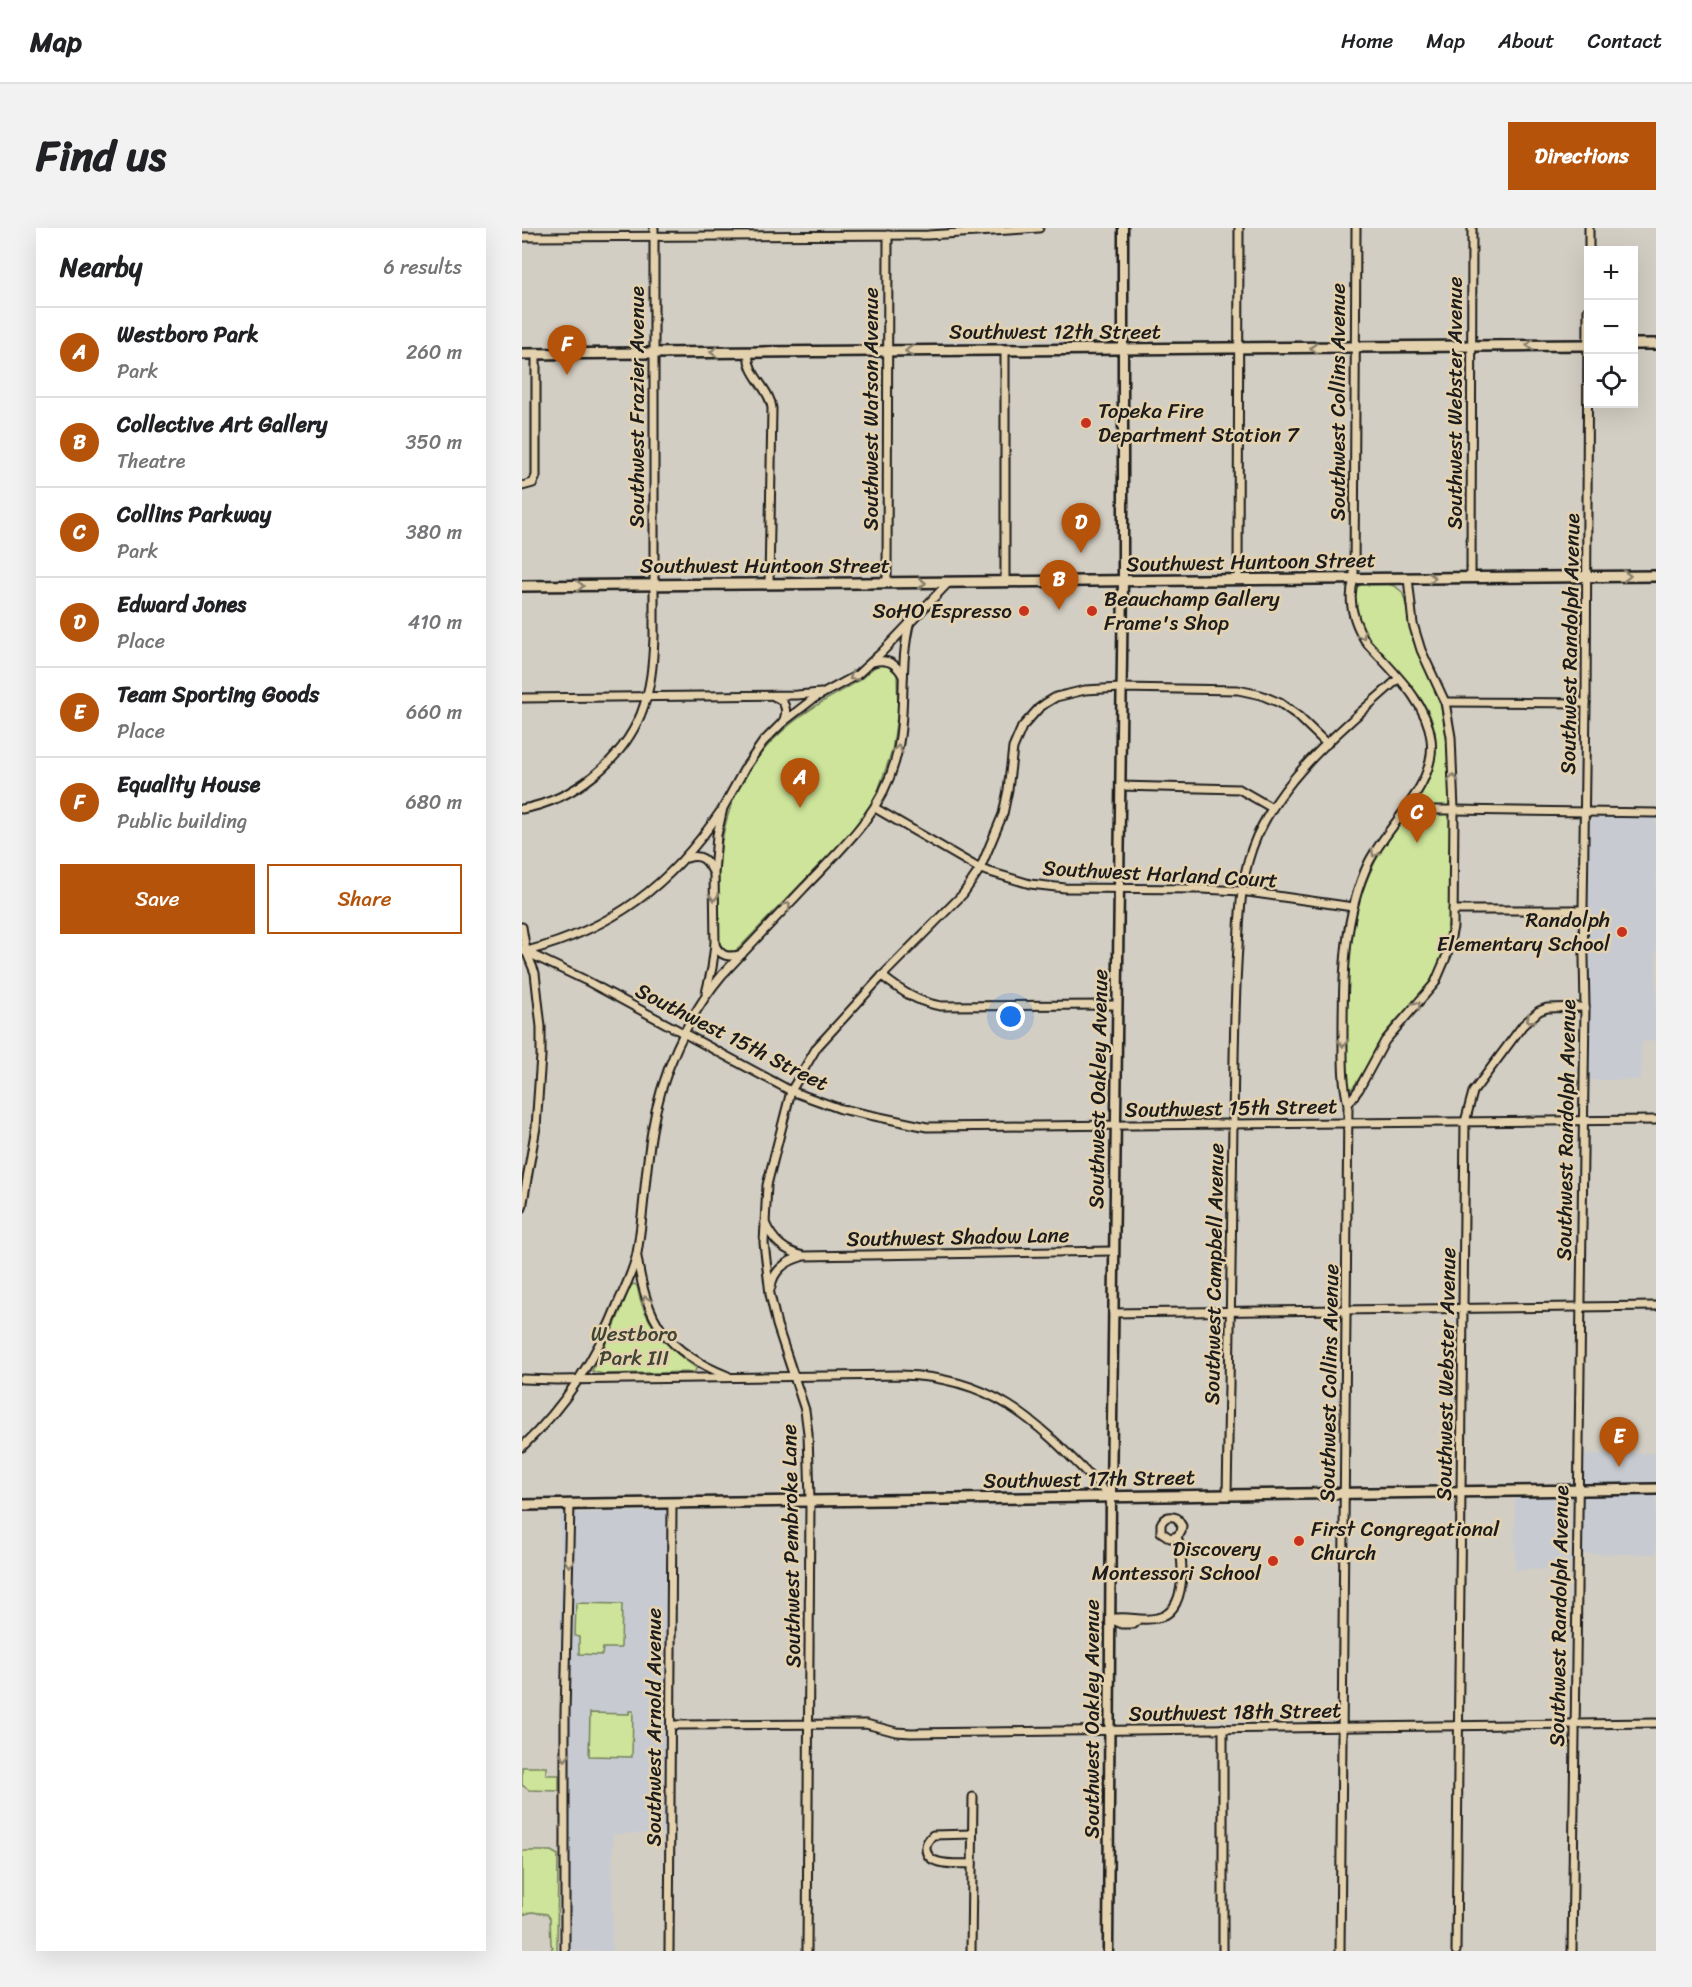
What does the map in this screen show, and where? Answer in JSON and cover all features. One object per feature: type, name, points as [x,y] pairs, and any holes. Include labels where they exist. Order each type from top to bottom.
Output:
[{"type":"main road","points":[[1638,344],[1656,344]]},
{"type":"main road","name":"Southwest 12th Street","points":[[522,354],[1584,345]]},
{"type":"main road","name":"Southwest Huntoon Street","points":[[522,586],[1656,576]]},
{"type":"main road","name":"Southwest 17th Street","points":[[522,1505],[1656,1489]]},
{"type":"street","name":"Southwest Frazier Avenue","points":[[522,809],[544,803],[574,790],[607,765],[634,727],[647,696],[653,659],[654,228]]},
{"type":"street","points":[[522,237],[888,235],[928,231],[1039,228]]},
{"type":"street","name":"Southwest Oakley Avenue","points":[[1108,1951],[1110,1497],[1123,581],[1123,228]]},
{"type":"street","points":[[1238,579],[1239,228]]},
{"type":"street","name":"Southwest Collins Avenue","points":[[1340,1951],[1348,1124],[1348,1104],[1343,1076],[1345,954],[1353,907],[1364,873],[1374,852],[1426,776],[1432,753],[1426,718],[1421,708],[1366,642],[1355,623],[1351,597],[1354,579],[1356,228]]},
{"type":"street","name":"Southwest Webster Avenue","points":[[1471,578],[1472,228]]},
{"type":"street","points":[[1589,228],[1589,246]]},
{"type":"street","name":"Southwest Watson Avenue","points":[[887,583],[888,235]]},
{"type":"street","points":[[1005,350],[1005,582]]},
{"type":"street","points":[[749,352],[749,364],[770,397],[772,408],[769,584]]},
{"type":"street","points":[[522,486],[533,483],[536,476],[536,354]]},
{"type":"street","name":"Southwest Randolph Avenue","points":[[1572,1951],[1579,1308],[1585,1007],[1583,910],[1588,354]]},
{"type":"street","points":[[1348,1104],[1359,1089],[1385,1041],[1426,994],[1439,975],[1447,955],[1453,927],[1454,810],[1451,736],[1445,702],[1418,641],[1408,578]]},
{"type":"street","points":[[523,951],[587,931],[627,909],[662,882],[700,841],[723,808],[753,754],[782,723],[806,703],[849,681],[871,663],[948,583]]},
{"type":"street","points":[[522,1447],[556,1412],[580,1379],[609,1326],[636,1256],[655,1115],[667,1074],[705,996],[846,843],[875,808],[881,797],[895,763],[900,740],[905,645],[910,621]]},
{"type":"street","points":[[871,663],[879,660],[894,663],[904,678]]},
{"type":"street","name":"Southwest Campbell Avenue","points":[[1227,1495],[1234,998],[1241,891],[1249,855],[1272,808],[1309,761],[1398,679]]},
{"type":"street","name":"Southwest Pembroke Lane","points":[[807,1951],[810,1501],[808,1433],[805,1410],[777,1325],[770,1294],[765,1261],[764,1221],[767,1185],[791,1090],[817,1047],[882,976],[963,894],[980,868],[1003,814],[1013,748],[1017,737],[1028,718],[1046,703],[1064,695],[1085,690],[1121,688],[1214,689],[1251,692],[1280,703],[1298,716],[1327,744]]},
{"type":"street","points":[[522,698],[770,695],[826,692]]},
{"type":"street","points":[[770,695],[781,699],[785,706],[785,717],[782,723]]},
{"type":"street","points":[[1445,702],[1586,703]]},
{"type":"street","points":[[1120,786],[1239,789],[1272,808]]},
{"type":"street","points":[[1406,807],[1423,810],[1656,813]]},
{"type":"street","points":[[705,996],[715,945],[714,873],[717,835],[723,808]]},
{"type":"street","name":"Southwest Harland Court","points":[[875,808],[980,868],[1005,877],[1047,887],[1241,891],[1353,907]]},
{"type":"street","points":[[685,859],[693,856],[701,857],[708,862],[714,873]]},
{"type":"street","points":[[1453,910],[1583,910]]},
{"type":"street","points":[[522,927],[523,951],[535,973],[542,1056],[536,1127],[522,1208]]},
{"type":"street","points":[[715,945],[724,956],[742,954]]},
{"type":"street","name":"Southwest 15th Street","points":[[523,951],[791,1090],[841,1109],[927,1128],[1656,1120]]},
{"type":"street","points":[[882,976],[904,994],[916,1000],[941,1006],[1116,1005]]},
{"type":"street","name":"Southwest Webster Avenue","points":[[1456,1951],[1466,1122],[1473,1092],[1523,1025],[1539,1011],[1547,1008],[1585,1007]]},
{"type":"street","name":"Southwest Shadow Lane","points":[[764,1221],[770,1234],[780,1245],[795,1254],[804,1256]]},
{"type":"street","name":"Southwest Shadow Lane","points":[[770,1294],[775,1274],[792,1259],[804,1256],[1114,1251]]},
{"type":"street","points":[[636,1256],[644,1296],[663,1332],[694,1361],[733,1378]]},
{"type":"street","points":[[1113,1313],[1656,1306]]},
{"type":"street","points":[[522,1379],[916,1375],[939,1378],[976,1388],[1005,1402],[1031,1420],[1110,1497]]},
{"type":"street","name":"Southwest Arnold Avenue","points":[[669,1951],[672,1503]]},
{"type":"street","points":[[565,1951],[565,1714],[570,1504]]},
{"type":"street","points":[[1111,1619],[1122,1624],[1134,1624],[1138,1620],[1161,1618],[1177,1604],[1181,1589],[1181,1547],[1177,1536]]},
{"type":"street","name":"Southwest 18th Street","points":[[671,1725],[866,1724],[896,1732],[910,1733],[1656,1723]]},
{"type":"street","points":[[1223,1728],[1223,1951]]},
{"type":"street","points":[[971,1951],[973,1797]]},
{"type":"street","points":[[972,1834],[933,1835],[927,1841],[926,1850],[930,1858],[937,1862],[972,1863]]},
{"type":"shaded area","name":"Randolph Elementary School","points":[[1656,816],[1656,1041],[1642,1042],[1641,1080],[1586,1080],[1588,822],[1594,817]]},
{"type":"shaded area","points":[[1656,1453],[1656,1484],[1588,1485],[1582,1480],[1582,1454]]},
{"type":"shaded area","points":[[1656,1494],[1656,1554],[1580,1554],[1582,1498],[1591,1495]]},
{"type":"shaded area","points":[[1515,1496],[1567,1496],[1570,1498],[1571,1569],[1515,1570]]},
{"type":"shaded area","points":[[667,1509],[665,1833],[613,1834],[612,1951],[560,1951],[560,1513],[657,1511]]},
{"type":"green space","points":[[1362,584],[1388,584],[1402,592],[1413,640],[1440,703],[1447,742],[1450,782],[1449,902],[1445,943],[1432,979],[1383,1036],[1350,1090],[1346,1087],[1348,989],[1356,915],[1365,884],[1380,853],[1428,781],[1433,770],[1436,743],[1434,728],[1423,701],[1361,627],[1356,609],[1355,591]]},
{"type":"green space","points":[[880,665],[888,666],[897,674],[898,710],[892,751],[878,791],[868,809],[848,835],[740,947],[735,951],[726,951],[719,940],[719,871],[722,841],[739,787],[769,744],[789,725]]},
{"type":"green space","name":"Westboro Park III","points":[[634,1284],[637,1286],[650,1322],[675,1352],[696,1368],[695,1372],[603,1374],[592,1371],[615,1325],[630,1287]]},
{"type":"green space","points":[[576,1603],[622,1604],[621,1648],[603,1648],[602,1655],[579,1654],[579,1637],[575,1636]]},
{"type":"green space","points":[[629,1711],[633,1711],[632,1757],[589,1756],[590,1713],[629,1714]]},
{"type":"green space","points":[[522,1767],[546,1767],[546,1775],[559,1775],[559,1791],[529,1790],[522,1785]]},
{"type":"green space","points":[[522,1851],[551,1851],[558,1855],[557,1951],[550,1951],[553,1947],[550,1918],[547,1914],[532,1912],[522,1915]]},
{"type":"place","name":"Equality House","points":[[567,375]]},
{"type":"place","name":"Topeka Fire Department Station 7","points":[[1086,423]]},
{"type":"place","name":"Edward Jones","points":[[1081,553]]},
{"type":"place","name":"Collective Art Gallery","points":[[1059,610]]},
{"type":"place","name":"SoHO Espresso","points":[[1024,611]]},
{"type":"place","name":"Beauchamp Gallery Frame's Shop","points":[[1092,611]]},
{"type":"place","name":"Westboro Park","points":[[800,808]]},
{"type":"place","name":"Collins Parkway","points":[[1417,843]]},
{"type":"place","name":"Randolph Elementary School","points":[[1622,932]]},
{"type":"place","name":"Team Sporting Goods","points":[[1619,1467]]},
{"type":"place","name":"First Congregational Church","points":[[1299,1541]]},
{"type":"place","name":"Discovery Montessori School","points":[[1273,1561]]}]
